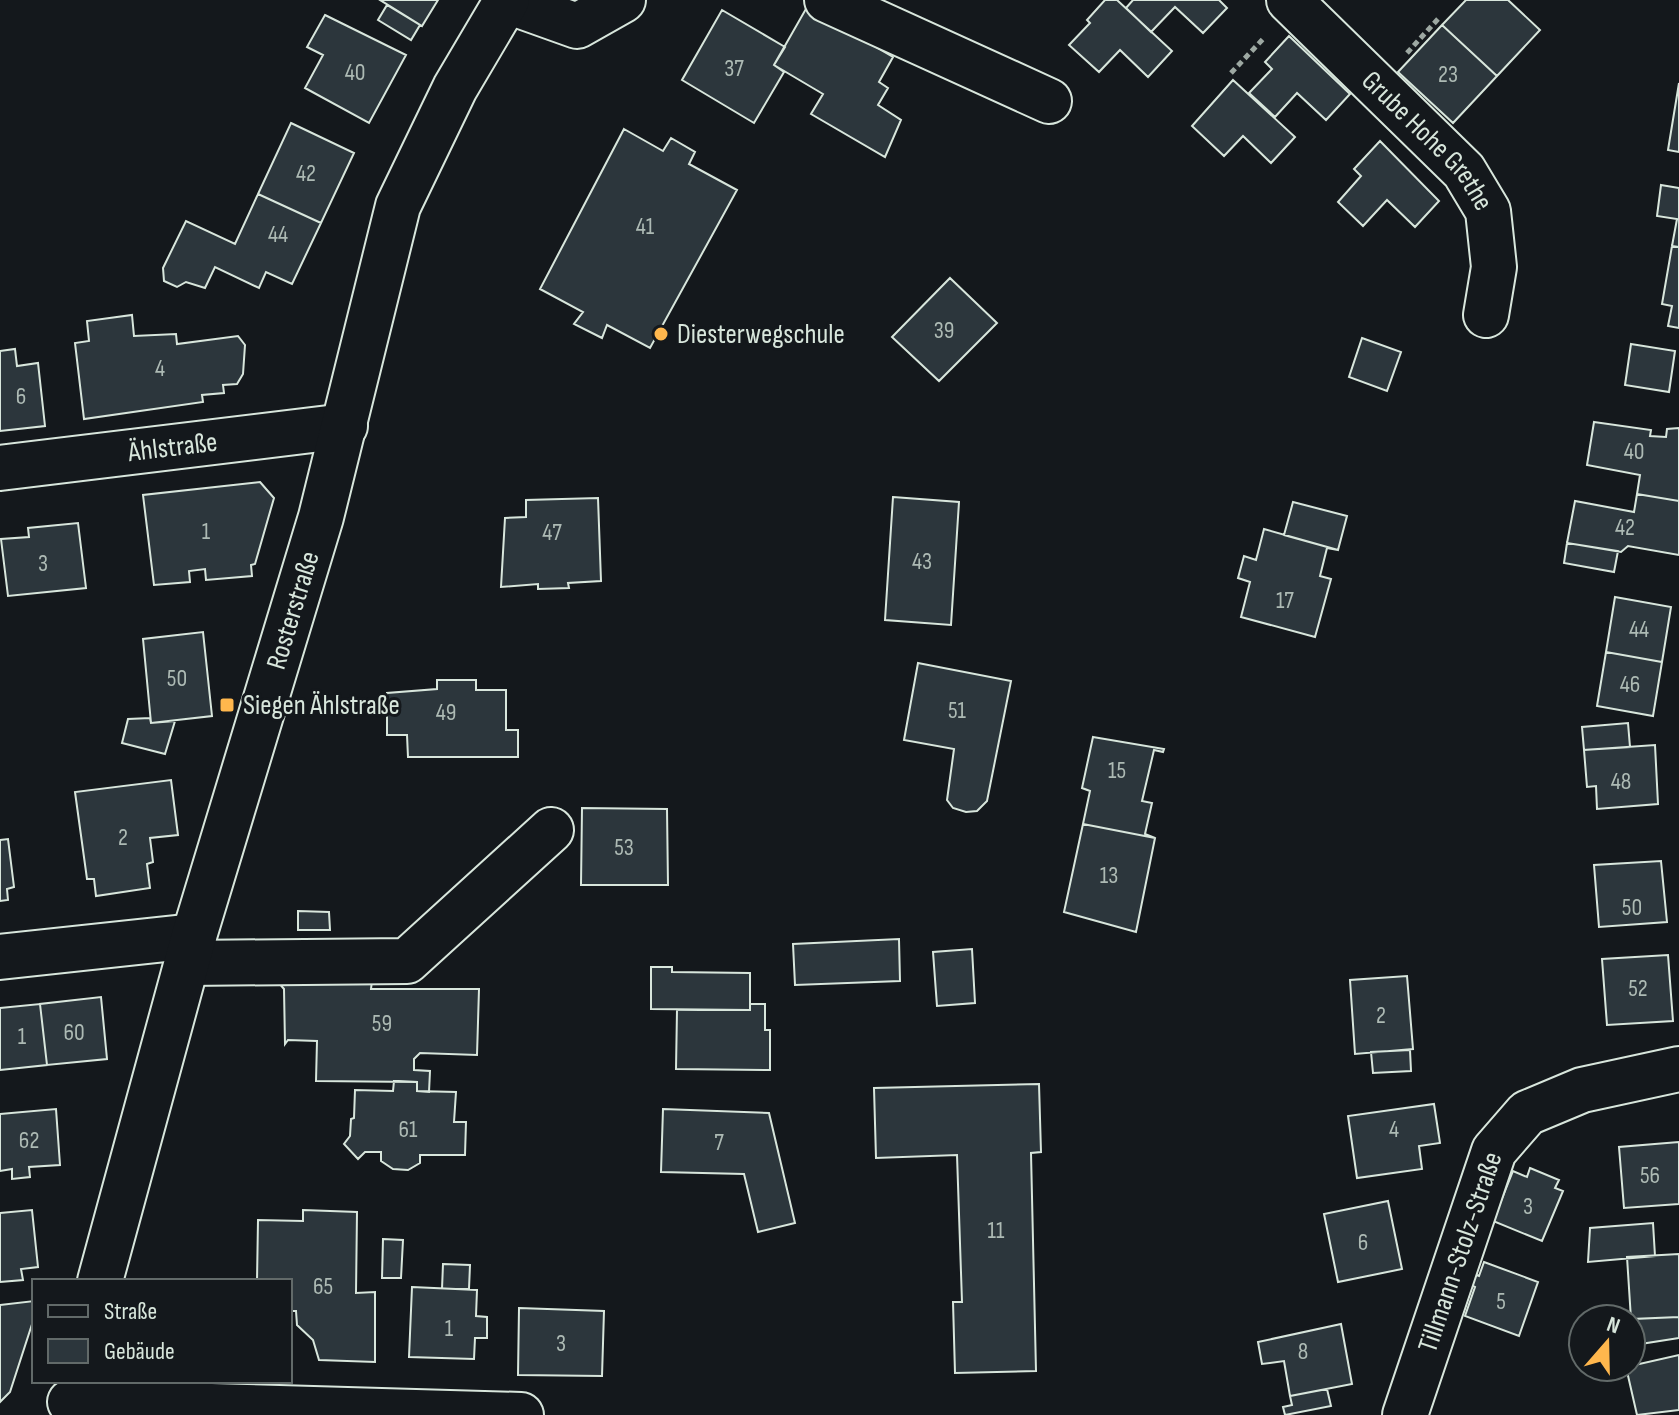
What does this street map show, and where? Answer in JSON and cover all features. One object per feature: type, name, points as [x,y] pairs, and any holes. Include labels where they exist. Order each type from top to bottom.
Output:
[{"type":"street","points":[[507,0],[577,26],[623,0]]},
{"type":"street","name":"Rosterstraße","points":[[101,1279],[190,949],[321,517],[398,206],[455,88],[507,0]]},
{"type":"street","points":[[827,0],[1049,101]]},
{"type":"street","name":"Grube Hohe Grethe","points":[[1289,0],[1464,171],[1488,211],[1494,267],[1486,315]]},
{"type":"street","name":"Ählstraße","points":[[0,468],[345,426]]},
{"type":"street","points":[[0,957],[190,949],[407,961],[551,830]]},
{"type":"street","name":"Tillmann-Stolz-Straße","points":[[1405,1415],[1494,1151],[1527,1113],[1582,1090],[1679,1069]]},
{"type":"street","points":[[71,1399],[521,1415]]},
{"type":"building","points":[[380,0],[438,0],[422,26]]},
{"type":"building","points":[[1105,0],[1117,0],[1172,51],[1148,77],[1120,50],[1099,72],[1069,45],[1090,23],[1087,20]]},
{"type":"building","points":[[1133,0],[1219,0],[1227,8],[1203,33],[1175,7],[1151,32],[1126,8]]},
{"type":"building","points":[[1466,0],[1508,0],[1540,30],[1497,76],[1442,25]]},
{"type":"building","points":[[387,5],[420,25],[411,40],[378,20]]},
{"type":"building","points":[[807,7],[893,57],[879,82],[888,88],[878,105],[901,120],[885,157],[811,114],[823,94],[774,65]]},
{"type":"building","points":[[722,10],[785,47],[774,65],[784,72],[754,123],[682,80]]},
{"type":"building","points":[[325,15],[406,55],[369,123],[305,88],[323,55],[307,47]]},
{"type":"building","points":[[1442,25],[1497,76],[1453,123],[1398,72]]},
{"type":"building","points":[[1289,36],[1350,94],[1326,120],[1297,93],[1275,117],[1249,93],[1272,69],[1265,62]]},
{"type":"building","points":[[1233,80],[1295,137],[1271,163],[1243,136],[1224,156],[1192,126]]},
{"type":"building","points":[[1679,83],[1679,152],[1668,150]]},
{"type":"building","points":[[291,123],[354,153],[321,223],[258,194]]},
{"type":"building","points":[[624,129],[663,151],[671,138],[695,152],[689,164],[737,190],[650,348],[607,325],[602,338],[574,324],[583,312],[540,289]]},
{"type":"building","points":[[1380,141],[1439,201],[1415,227],[1387,200],[1363,226],[1338,202],[1361,176],[1354,169]]},
{"type":"building","points":[[1661,185],[1679,188],[1679,247],[1672,246],[1677,219],[1657,216]]},
{"type":"building","points":[[258,194],[321,223],[292,284],[266,272],[259,288],[215,267],[205,288],[186,282],[177,287],[164,281],[163,268],[186,221],[235,244]]},
{"type":"building","points":[[1672,246],[1679,247],[1679,328],[1668,326],[1672,306],[1662,304]]},
{"type":"building","points":[[950,278],[997,323],[939,381],[892,337]]},
{"type":"building","points":[[132,315],[134,336],[176,334],[177,344],[238,336],[245,345],[243,374],[237,384],[223,385],[224,393],[202,395],[203,402],[84,419],[75,343],[89,341],[87,321]]},
{"type":"building","points":[[1362,338],[1401,352],[1387,391],[1349,377]]},
{"type":"building","points":[[1631,344],[1675,351],[1669,392],[1625,385]]},
{"type":"building","points":[[15,349],[17,366],[38,363],[45,426],[0,431],[0,351]]},
{"type":"building","points":[[1594,422],[1651,430],[1650,436],[1666,437],[1667,429],[1679,428],[1679,501],[1637,494],[1640,475],[1587,465]]},
{"type":"building","points":[[260,482],[274,498],[255,564],[251,565],[252,576],[206,580],[205,569],[189,571],[190,582],[154,585],[143,495]]},
{"type":"building","points":[[1637,494],[1679,501],[1679,555],[1628,546],[1621,552],[1567,543],[1575,501],[1634,512]]},
{"type":"building","points":[[893,497],[959,502],[951,625],[885,620]]},
{"type":"building","points":[[598,498],[601,581],[568,583],[569,588],[538,589],[538,584],[501,587],[505,518],[526,517],[526,500]]},
{"type":"building","points":[[1293,502],[1347,516],[1338,550],[1284,535]]},
{"type":"building","points":[[78,523],[86,588],[8,596],[1,539],[29,537],[28,528]]},
{"type":"building","points":[[1264,529],[1338,550],[1327,548],[1320,576],[1331,579],[1315,637],[1241,617],[1250,582],[1238,578],[1244,556],[1256,560]]},
{"type":"building","points":[[1567,543],[1618,551],[1614,572],[1564,563]]},
{"type":"building","points":[[1615,597],[1671,607],[1662,662],[1606,652]]},
{"type":"building","points":[[203,632],[212,716],[151,723],[143,639]]},
{"type":"building","points":[[1606,652],[1662,662],[1653,716],[1597,706]]},
{"type":"building","points":[[918,663],[1011,681],[987,801],[977,811],[953,808],[947,800],[954,749],[904,740]]},
{"type":"building","points":[[437,680],[476,680],[476,690],[506,690],[506,730],[518,730],[518,757],[408,757],[407,735],[387,735],[387,693],[437,689]]},
{"type":"building","points":[[150,718],[151,723],[175,721],[165,754],[122,743],[128,719]]},
{"type":"building","points":[[1628,723],[1630,747],[1584,750],[1582,727]]},
{"type":"building","points":[[1093,737],[1164,749],[1163,752],[1154,750],[1142,801],[1152,803],[1145,834],[1155,838],[1083,824],[1090,791],[1082,788]]},
{"type":"building","points":[[1655,745],[1658,804],[1597,809],[1596,786],[1587,787],[1584,750]]},
{"type":"building","points":[[171,780],[178,835],[150,838],[153,862],[147,864],[150,888],[96,896],[94,879],[87,879],[75,792]]},
{"type":"building","points":[[582,808],[667,809],[668,885],[581,885]]},
{"type":"building","points":[[1083,824],[1155,838],[1136,932],[1064,912]]},
{"type":"building","points":[[8,839],[14,887],[7,889],[8,900],[0,901],[0,840]]},
{"type":"building","points":[[1661,861],[1667,922],[1599,927],[1594,865]]},
{"type":"building","points":[[298,911],[329,912],[330,930],[298,930]]},
{"type":"building","points":[[899,939],[900,981],[795,985],[793,944]]},
{"type":"building","points":[[972,949],[975,1003],[937,1006],[933,952]]},
{"type":"building","points":[[1668,955],[1673,1021],[1607,1025],[1602,959]]},
{"type":"building","points":[[651,967],[672,967],[672,972],[750,973],[750,1010],[651,1009]]},
{"type":"building","points":[[1407,976],[1413,1049],[1355,1054],[1350,980]]},
{"type":"building","points":[[372,981],[371,989],[479,989],[477,1055],[420,1053],[414,1059],[414,1070],[430,1071],[429,1092],[417,1091],[417,1082],[316,1081],[317,1041],[288,1040],[285,1044],[284,989],[278,982]]},
{"type":"building","points":[[101,997],[107,1059],[47,1065],[40,1004]]},
{"type":"building","points":[[40,1004],[47,1065],[0,1070],[0,1008]]},
{"type":"building","points":[[750,1004],[765,1004],[765,1030],[770,1030],[770,1070],[676,1069],[677,1010],[750,1010]]},
{"type":"building","points":[[1410,1050],[1411,1071],[1373,1073],[1371,1052]]},
{"type":"building","points":[[394,1081],[417,1082],[417,1091],[456,1092],[454,1122],[466,1122],[465,1155],[420,1155],[420,1163],[408,1170],[393,1169],[381,1161],[381,1152],[365,1152],[358,1159],[344,1144],[350,1136],[351,1119],[354,1118],[355,1090],[393,1091]]},
{"type":"building","points":[[1039,1084],[1041,1152],[1031,1153],[1036,1371],[955,1373],[953,1302],[962,1302],[957,1155],[876,1158],[874,1088]]},
{"type":"building","points":[[1434,1104],[1440,1143],[1419,1146],[1422,1169],[1357,1178],[1348,1116]]},
{"type":"building","points":[[56,1109],[60,1165],[29,1167],[30,1177],[12,1179],[12,1169],[0,1171],[0,1114]]},
{"type":"building","points":[[663,1109],[769,1113],[795,1223],[758,1232],[744,1174],[661,1172]]},
{"type":"building","points":[[1679,1142],[1679,1204],[1624,1208],[1619,1147]]},
{"type":"building","points":[[1530,1168],[1559,1180],[1555,1188],[1563,1191],[1542,1241],[1493,1221],[1513,1171],[1527,1177]]},
{"type":"building","points":[[1388,1201],[1402,1269],[1338,1282],[1324,1214]]},
{"type":"building","points":[[32,1210],[38,1267],[21,1269],[23,1280],[0,1282],[0,1213]]},
{"type":"building","points":[[303,1210],[357,1212],[356,1293],[375,1292],[375,1362],[319,1360],[313,1340],[297,1325],[296,1311],[292,1311],[292,1279],[257,1279],[258,1220],[303,1221]]},
{"type":"building","points":[[1653,1223],[1655,1256],[1588,1262],[1590,1228]]},
{"type":"building","points":[[383,1239],[403,1240],[401,1278],[382,1278]]},
{"type":"building","points":[[1679,1254],[1679,1317],[1647,1318],[1647,1303],[1630,1303],[1627,1257]]},
{"type":"building","points":[[1484,1262],[1538,1282],[1519,1336],[1465,1316],[1475,1287],[1467,1283],[1471,1273],[1479,1276]]},
{"type":"building","points":[[443,1264],[470,1265],[469,1289],[442,1289]]},
{"type":"building","points":[[412,1287],[477,1290],[476,1316],[487,1317],[487,1338],[475,1338],[474,1359],[409,1357]]},
{"type":"building","points":[[32,1301],[32,1324],[10,1392],[0,1402],[0,1305]]},
{"type":"building","points":[[519,1308],[604,1311],[602,1376],[518,1375]]},
{"type":"building","points":[[1679,1317],[1679,1338],[1647,1343],[1647,1318]]},
{"type":"building","points":[[1341,1324],[1352,1384],[1290,1396],[1284,1361],[1262,1364],[1258,1342]]},
{"type":"building","points":[[1679,1355],[1679,1410],[1637,1415],[1630,1383],[1647,1383],[1647,1362]]},
{"type":"building","points":[[1327,1389],[1331,1406],[1285,1415],[1283,1407],[1292,1405],[1290,1396]]},
{"type":"place","name":"Diesterwegschule","points":[[661,334]]},
{"type":"place","name":"Siegen Ählstraße","points":[[227,705]]}]
